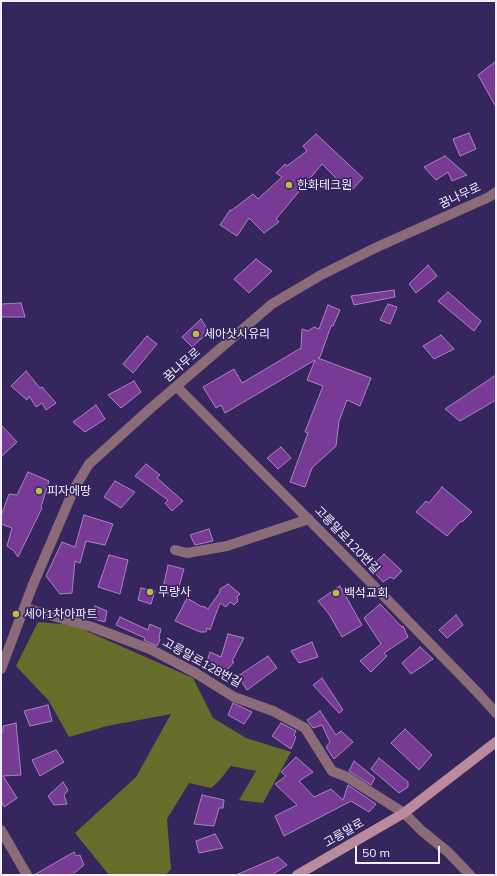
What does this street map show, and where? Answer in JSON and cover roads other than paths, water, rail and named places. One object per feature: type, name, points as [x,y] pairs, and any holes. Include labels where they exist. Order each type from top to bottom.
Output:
[{"type":"street","name":"꿈나무로","points":[[1,669],[74,489],[89,464],[151,408],[272,304],[321,275],[375,248],[482,200],[496,192]]},
{"type":"street","name":"고릉말로120번길","points":[[177,386],[309,519],[496,713]]},
{"type":"street","points":[[175,550],[186,553],[227,546],[309,519]]},
{"type":"street","name":"고릉말로128번길","points":[[25,608],[92,628],[150,649],[194,672],[234,697],[273,711],[305,728],[332,771],[347,777],[404,812]]},
{"type":"street","name":"고릉말로","points":[[297,875],[404,812],[496,742]]},
{"type":"street","points":[[404,812],[422,831],[448,852],[470,875]]},
{"type":"street","points":[[1,830],[27,875]]},
{"type":"place","name":"한화테크원","points":[[289,185]]},
{"type":"place","name":"세아샷시유리","points":[[196,334]]},
{"type":"place","name":"피자에땅","points":[[39,491]]},
{"type":"place","name":"무량사","points":[[150,592]]},
{"type":"place","name":"백석교회","points":[[336,593]]},
{"type":"place","name":"세아1차아파트","points":[[16,614]]}]
